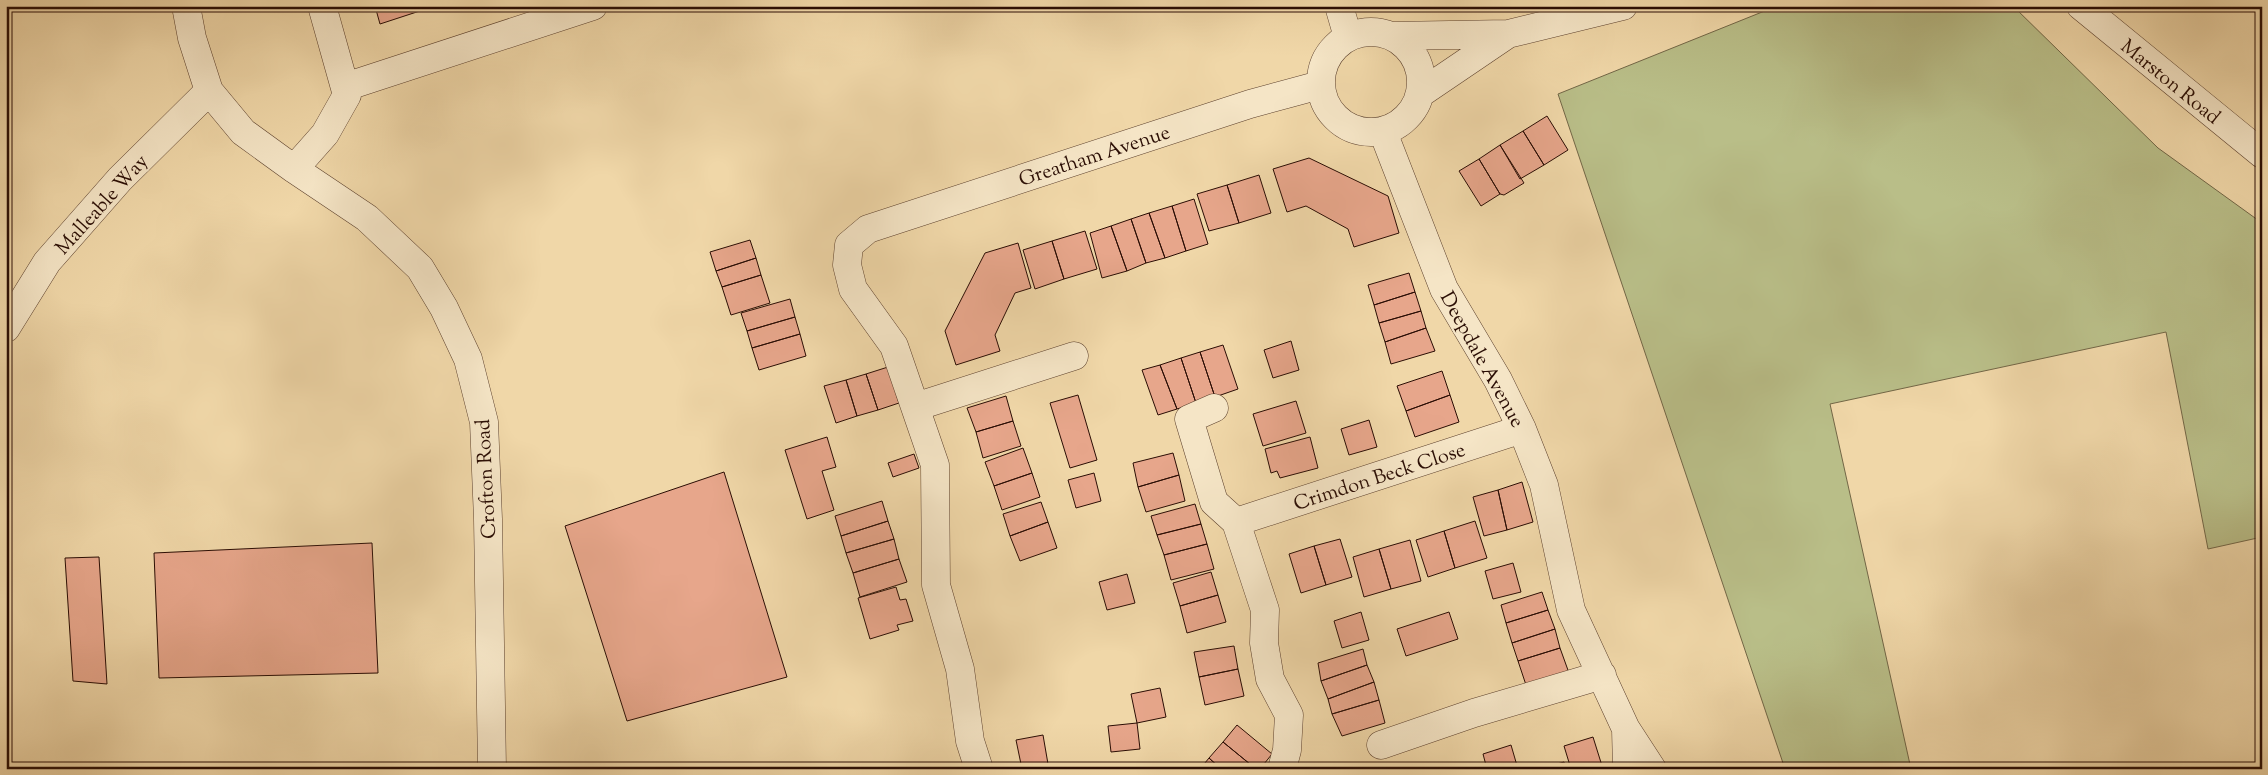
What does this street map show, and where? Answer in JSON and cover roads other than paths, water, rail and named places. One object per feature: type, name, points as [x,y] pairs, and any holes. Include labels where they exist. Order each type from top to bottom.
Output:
[{"type":"street","name":"Crofton Road","points":[[186,6],[192,38],[209,91],[243,132],[367,218],[420,268],[444,308],[468,359],[484,422],[488,519],[492,769]]},
{"type":"street","points":[[294,169],[325,134],[347,95],[322,6]]},
{"type":"street","points":[[345,87],[593,6]]},
{"type":"street","points":[[1339,6],[1348,37]]},
{"type":"street","points":[[1508,34],[1421,93],[1407,118],[1383,132],[1348,128],[1327,108],[1320,85],[1327,55],[1348,37],[1368,32],[1392,36],[1508,34],[1623,6]]},
{"type":"street","name":"Marston Road","points":[[2081,6],[2262,154]]},
{"type":"street","points":[[1392,36],[1418,63],[1421,93]]},
{"type":"street","name":"Greatham Avenue","points":[[915,407],[894,346],[853,288],[847,264],[849,245],[868,228],[1250,104],[1320,85]]},
{"type":"street","name":"Malleable Way","points":[[6,328],[47,262],[120,179],[209,91]]},
{"type":"street","name":"Deepdale Avenue","points":[[1383,132],[1444,289],[1498,380],[1522,429],[1544,485],[1571,610],[1626,728]]},
{"type":"street","points":[[979,769],[970,741],[960,669],[936,585],[935,465],[915,407],[1074,356]]},
{"type":"street","points":[[1214,408],[1189,419],[1214,502],[1236,522],[1265,610],[1264,643],[1270,679],[1289,715],[1284,759]]},
{"type":"street","name":"Crimdon Beck Close","points":[[1236,522],[1522,429]]},
{"type":"street","points":[[1381,745],[1474,713],[1602,675]]},
{"type":"street","points":[[1626,728],[1627,769]]},
{"type":"street","points":[[1626,728],[1652,769]]}]
